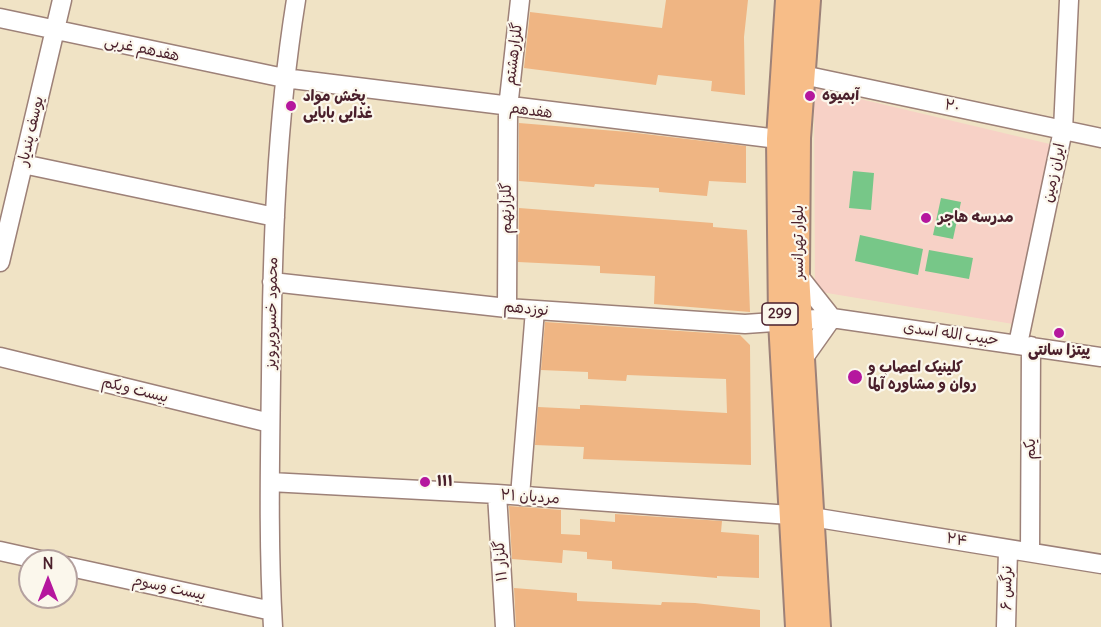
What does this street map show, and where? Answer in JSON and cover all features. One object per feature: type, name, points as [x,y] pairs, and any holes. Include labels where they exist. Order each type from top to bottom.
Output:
[{"type":"main road","name":"بلوار تهرانسر","points":[[787,0],[778,140],[793,289]]},
{"type":"main road","name":"بلوار تهرانسر","points":[[797,627],[801,516],[793,289],[803,75],[809,0]]},
{"type":"main road","name":"بلوار تهرانسر","points":[[801,516],[819,627]]},
{"type":"street","name":"یوسف پندیار","points":[[0,262],[62,0]]},
{"type":"street","name":"محمود خسروپرویز","points":[[272,619],[270,423],[272,282],[284,78],[296,0]]},
{"type":"street","name":"گلزارهشتم","points":[[508,108],[520,0]]},
{"type":"street","name":"ایران زمین","points":[[1024,345],[1063,130],[1069,0]]},
{"type":"street","name":"هفدهم غربی","points":[[0,18],[284,78]]},
{"type":"street","name":"۲۰","points":[[803,75],[1101,138]]},
{"type":"street","name":"هفدهم","points":[[284,78],[508,108],[778,140]]},
{"type":"street","name":"گلزارنهم","points":[[507,308],[508,108]]},
{"type":"street","points":[[23,164],[276,217]]},
{"type":"street","name":"نوزدهم","points":[[272,282],[507,308],[745,324],[793,337]]},
{"type":"street","points":[[793,289],[832,318],[793,337]]},
{"type":"street","points":[[520,496],[535,310]]},
{"type":"street","name":"حبیب الله اسدی","points":[[793,337],[832,318],[1101,357]]},
{"type":"street","name":"یکم","points":[[1024,345],[1030,552]]},
{"type":"street","name":"بیست ویکم","points":[[0,357],[270,423]]},
{"type":"street","name":"۲۱ مردیان","points":[[270,482],[497,494],[801,516]]},
{"type":"street","name":"گلزار ۱۱","points":[[497,494],[505,627]]},
{"type":"street","name":"۲۴","points":[[801,516],[1101,564]]},
{"type":"street","name":"نرگس ۶","points":[[1006,627],[1008,549]]},
{"type":"street","points":[[0,551],[18,555]]},
{"type":"street","name":"بیست وسوم","points":[[78,569],[272,619]]},
{"type":"shaded area","name":"مدرسه هاجر","points":[[814,88],[1054,145],[1013,324],[815,291]]},
{"type":"green space","points":[[853,171],[874,173],[871,210],[849,208]]},
{"type":"green space","points":[[941,198],[961,202],[953,239],[933,235]]},
{"type":"green space","points":[[860,235],[923,249],[918,275],[855,261]]},
{"type":"green space","points":[[929,250],[973,258],[969,279],[925,271]]},
{"type":"building","points":[[666,0],[748,0],[744,37],[745,95],[711,91],[712,81],[658,75],[656,85],[524,68],[530,12],[662,28]]},
{"type":"building","points":[[519,123],[628,132],[746,146],[746,183],[709,181],[707,196],[659,192],[659,188],[595,184],[594,187],[519,181]]},
{"type":"building","points":[[519,208],[713,223],[713,227],[747,230],[750,312],[654,304],[655,276],[600,273],[600,266],[518,262]]},
{"type":"building","points":[[545,322],[740,335],[750,345],[751,465],[583,459],[584,447],[535,445],[538,407],[580,409],[580,405],[586,405],[727,413],[726,379],[627,375],[626,381],[588,379],[588,372],[541,370]]},
{"type":"building","points":[[509,506],[561,510],[561,534],[580,535],[580,519],[615,522],[615,514],[722,521],[721,532],[759,535],[759,578],[717,576],[717,578],[612,569],[612,561],[587,559],[587,552],[563,550],[562,563],[512,559]]},
{"type":"building","points":[[514,588],[577,593],[577,601],[661,605],[662,602],[695,603],[760,610],[760,627],[516,627]]},
{"type":"place","name":"آبمیوه","points":[[810,96]]},
{"type":"place","name":"پخش مواد غذایی بابایی","points":[[291,106]]},
{"type":"place","name":"مدرسه هاجر","points":[[926,218]]},
{"type":"place","name":"پیتزا سانتی","points":[[1059,333]]},
{"type":"place","name":"کلینیک اعصاب و روان و مشاوره آلما","points":[[855,377]]},
{"type":"place","name":"۱۱۱","points":[[425,482]]}]
